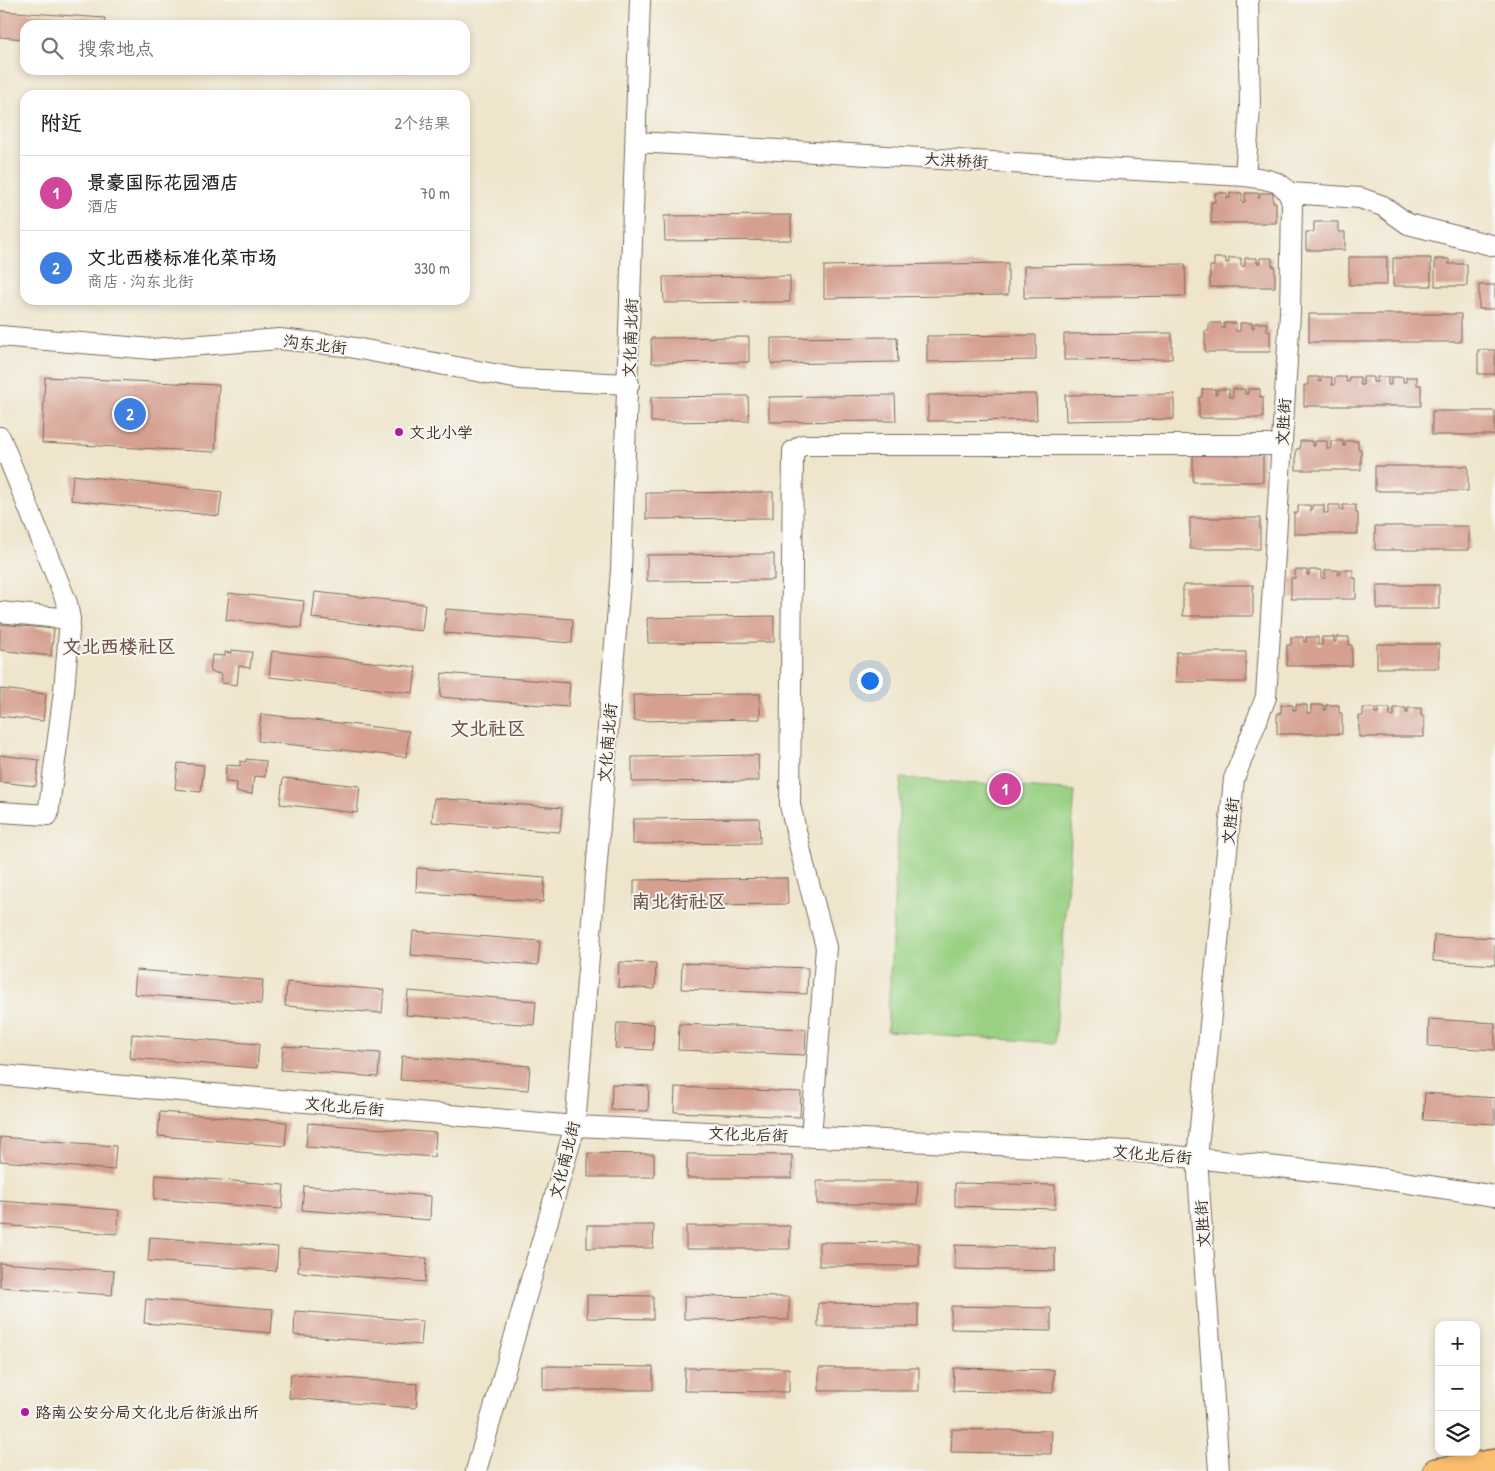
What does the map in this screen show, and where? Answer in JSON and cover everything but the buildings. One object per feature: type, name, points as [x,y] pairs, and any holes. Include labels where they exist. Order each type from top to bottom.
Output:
[{"type":"main road","points":[[1436,1471],[1495,1462]]},
{"type":"street","name":"文化南北街","points":[[476,1471],[575,1126],[621,571],[629,384],[640,0]]},
{"type":"street","points":[[1245,176],[1250,107],[1248,0]]},
{"type":"street","name":"大洪桥街","points":[[636,142],[1245,176],[1284,187],[1360,198],[1383,206],[1408,224],[1495,246]]},
{"type":"street","name":"文胜街","points":[[1220,1471],[1197,1158],[1234,779],[1266,696],[1290,312],[1292,204],[1284,187]]},
{"type":"street","name":"沟东北街","points":[[0,336],[152,349],[287,340],[344,346],[520,378],[629,384]]},
{"type":"street","points":[[0,437],[67,603],[70,619],[64,691],[48,815],[0,812]]},
{"type":"street","points":[[811,1136],[826,947],[790,805],[792,451],[803,445],[1282,445]]},
{"type":"street","points":[[0,612],[70,619]]},
{"type":"street","name":"文化北后街","points":[[0,1075],[575,1126],[1128,1151],[1370,1177],[1495,1196]]},
{"type":"green space","points":[[901,778],[1075,791],[1055,1043],[887,1031]]},
{"type":"place","name":"文北西楼标准化菜市场","points":[[130,414]]},
{"type":"place","name":"文北小学","points":[[399,432]]},
{"type":"place","name":"景豪国际花园酒店","points":[[1005,789]]},
{"type":"place","name":"路南公安分局文化北后街派出所","points":[[25,1412]]},
{"type":"district","name":"文北西楼社区","points":[[119,646]]},
{"type":"district","name":"文北社区","points":[[488,728]]},
{"type":"district","name":"南北街社区","points":[[679,901]]}]
